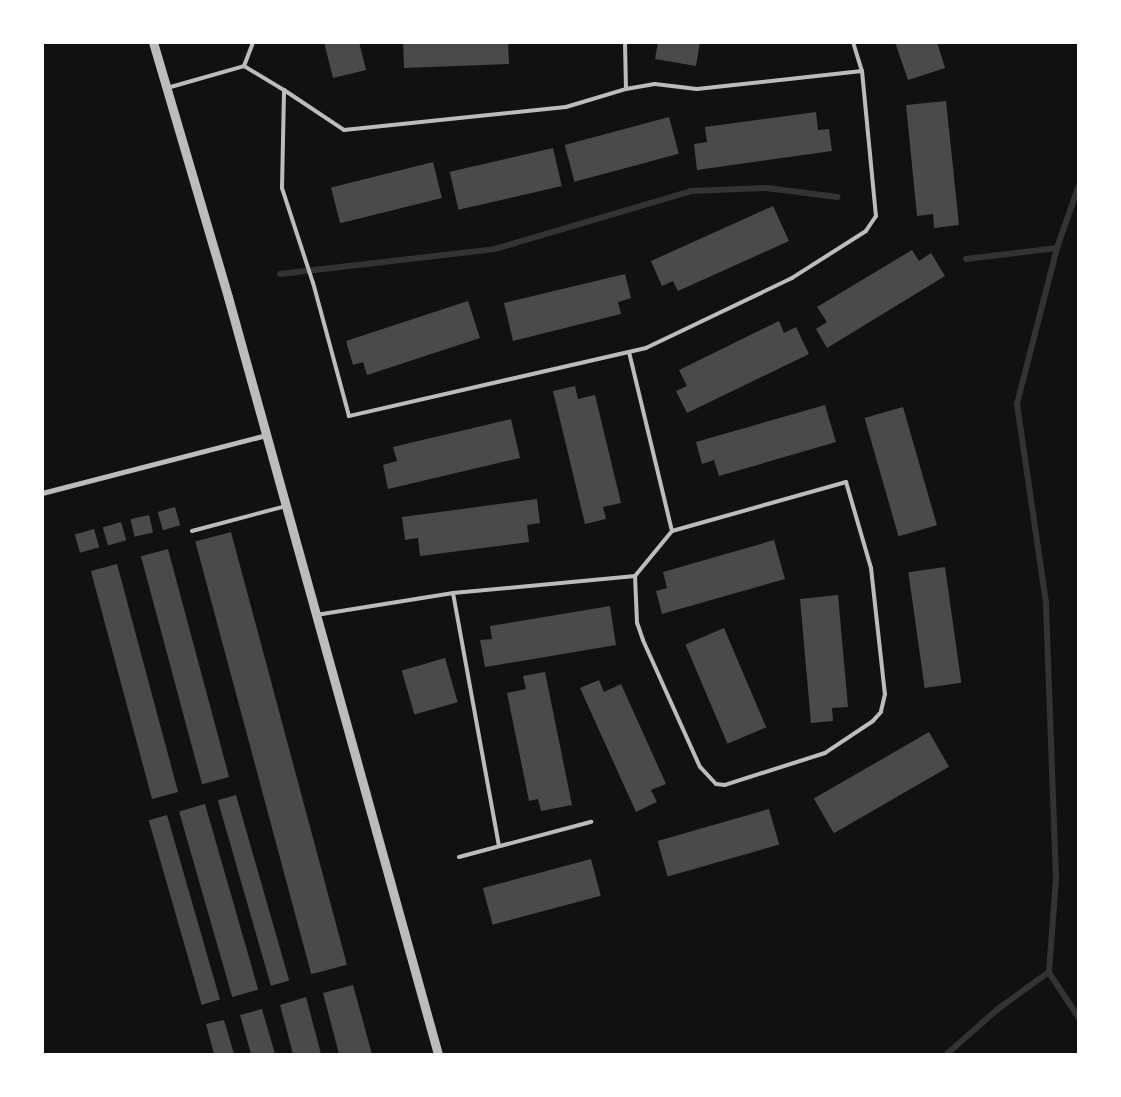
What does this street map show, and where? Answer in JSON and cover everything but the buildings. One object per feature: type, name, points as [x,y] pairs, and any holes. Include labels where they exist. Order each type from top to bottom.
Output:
[{"type":"street","points":[[153,42],[286,506],[438,1054]]},
{"type":"street","points":[[42,493],[266,435]]},
{"type":"lane","points":[[244,66],[254,42]]},
{"type":"lane","points":[[625,42],[626,89]]},
{"type":"lane","points":[[284,90],[282,188],[313,283],[348,416],[646,348],[792,278],[873,225],[876,216],[862,71],[853,42]]},
{"type":"lane","points":[[167,88],[244,66],[344,130],[566,108],[626,89],[655,84],[697,89],[862,71]]},
{"type":"lane","points":[[629,352],[672,531]]},
{"type":"lane","points":[[846,482],[871,568],[885,694],[881,712],[874,720],[825,753],[725,785],[716,784],[700,767],[642,640],[637,623],[635,576],[672,531],[846,482]]},
{"type":"lane","points":[[192,531],[286,506]]},
{"type":"lane","points":[[316,615],[453,593],[635,576]]},
{"type":"lane","points":[[453,593],[499,846]]},
{"type":"lane","points":[[460,857],[591,822]]},
{"type":"waterway","points":[[280,274],[495,249],[692,191],[767,188],[837,197]]},
{"type":"waterway","points":[[947,1054],[998,1009],[1049,972],[1056,879],[1046,603],[1017,404],[1057,248],[1078,188]]},
{"type":"waterway","points":[[966,259],[1057,248]]},
{"type":"waterway","points":[[1049,972],[1078,1016]]}]
